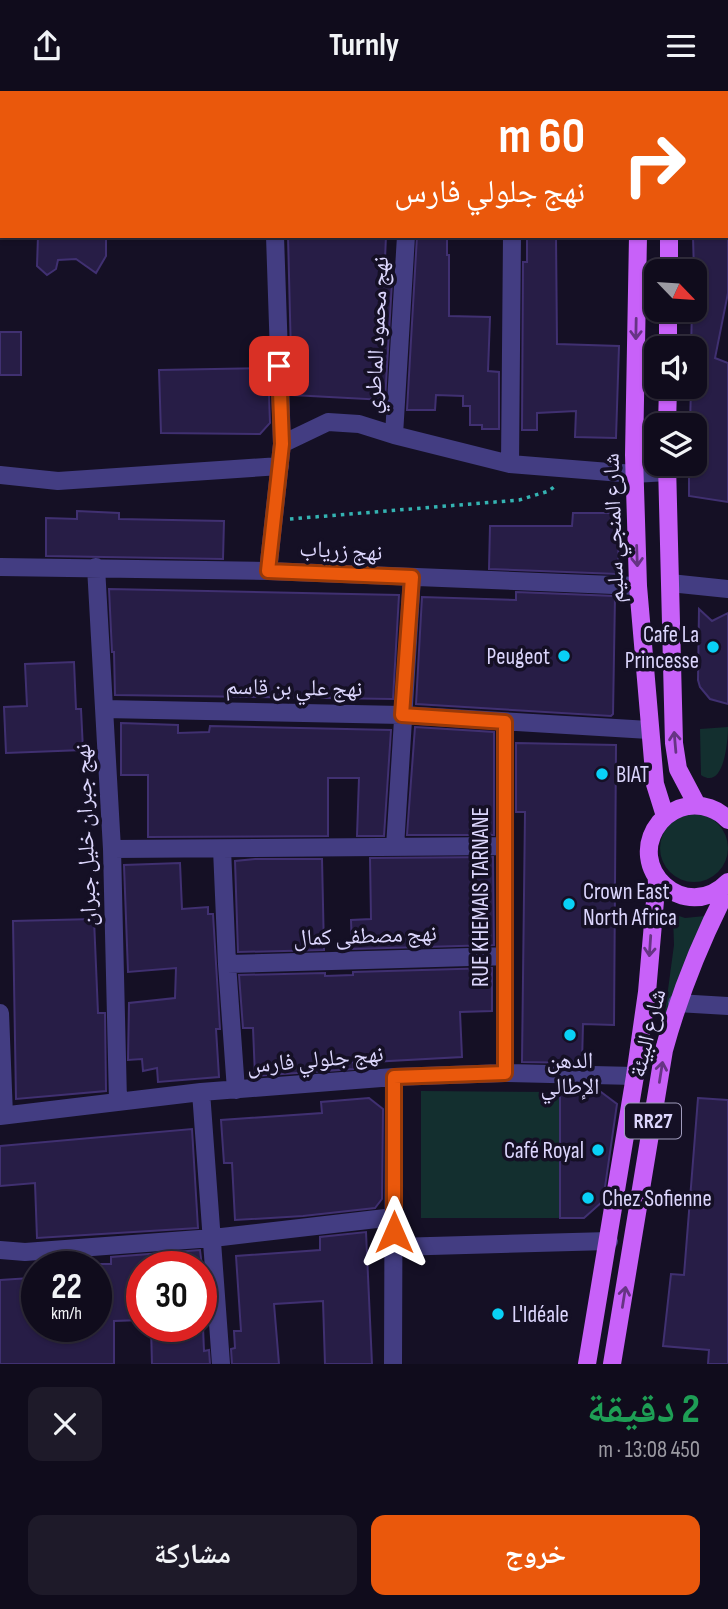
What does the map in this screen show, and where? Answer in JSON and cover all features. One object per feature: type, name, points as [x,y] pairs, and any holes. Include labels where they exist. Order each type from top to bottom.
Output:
[{"type":"main road","name":"شارع المنجي سليم","points":[[638,238],[634,474],[638,586],[654,784],[665,816]]},
{"type":"main road","points":[[669,238],[669,259]]},
{"type":"main road","points":[[667,476],[674,743],[678,769],[697,805]]},
{"type":"main road","points":[[665,816],[675,810],[697,805],[712,808],[728,820]]},
{"type":"main road","name":"RR27","points":[[665,816],[654,829],[649,846],[650,863],[657,878],[670,891],[687,897],[704,897],[728,885]]},
{"type":"main road","name":"شارع البيئة","points":[[587,1364],[610,1241],[635,1076],[647,992],[657,878]]},
{"type":"main road","name":"شارع البيئة","points":[[612,1364],[664,1050],[691,963],[728,885]]},
{"type":"street","points":[[268,571],[282,444],[275,238]]},
{"type":"street","name":"نهج محمود الماطري","points":[[394,436],[406,238]]},
{"type":"street","points":[[510,464],[512,238]]},
{"type":"street","points":[[282,444],[328,422],[359,424],[394,436],[510,464],[634,474],[644,472]]},
{"type":"street","points":[[0,474],[58,481],[280,466]]},
{"type":"street","name":"نهج زرياب","points":[[0,567],[268,571],[638,586]]},
{"type":"street","name":"نهج جبران خليل جبران","points":[[96,567],[112,849],[118,1101]]},
{"type":"street","points":[[395,846],[412,577]]},
{"type":"street","points":[[670,583],[728,589]]},
{"type":"street","name":"نهج علي بن قاسم","points":[[104,709],[402,715],[649,730]]},
{"type":"street","name":"RUE KHEMAIS TARNANE","points":[[505,722],[505,1073]]},
{"type":"street","points":[[112,849],[505,846]]},
{"type":"street","points":[[222,849],[236,1090]]},
{"type":"street","name":"نهج مصطفى كمال","points":[[227,964],[505,956]]},
{"type":"street","points":[[677,1003],[728,1006]]},
{"type":"street","points":[[0,1013],[2,1116]]},
{"type":"street","name":"نهج جلولي فارس","points":[[2,1116],[201,1092],[394,1077],[505,1073],[635,1076]]},
{"type":"street","points":[[393,1364],[394,1077]]},
{"type":"street","points":[[201,1092],[221,1364]]},
{"type":"street","points":[[0,1250],[25,1252],[213,1238],[394,1217]]},
{"type":"street","points":[[395,1247],[610,1241]]},
{"type":"path","points":[[274,521],[519,499],[549,491],[574,470]]},
{"type":"green space","points":[[728,727],[726,753],[720,771],[709,778],[701,775],[700,729]]},
{"type":"green space","points":[[687,814],[701,814],[713,819],[723,829],[728,848],[723,867],[713,877],[701,882],[687,882],[675,877],[665,867],[660,855],[660,841],[665,829],[675,819]]},
{"type":"green space","points":[[673,914],[685,918],[705,916],[663,1027],[674,945]]},
{"type":"green space","points":[[421,1091],[560,1092],[560,1218],[421,1218]]},
{"type":"building","points":[[38,238],[106,238],[106,256],[96,273],[76,259],[58,260],[56,269],[47,275],[37,266]]},
{"type":"building","points":[[288,238],[386,238],[384,282],[392,282],[385,400],[292,395]]},
{"type":"building","points":[[417,238],[447,238],[449,316],[490,317],[488,371],[499,372],[499,429],[482,429],[482,425],[470,425],[470,406],[463,406],[463,396],[436,395],[435,410],[407,410]]},
{"type":"building","points":[[527,238],[556,238],[557,344],[619,346],[616,438],[575,437],[576,411],[537,413],[537,430],[522,430],[523,262],[527,262]]},
{"type":"building","points":[[693,238],[728,238],[728,293],[715,358],[728,363],[728,502],[689,496],[689,476],[707,476],[707,413],[690,413],[691,399],[707,399],[707,336],[691,336],[692,322],[707,322],[707,259],[694,259]]},
{"type":"building","points":[[0,332],[21,332],[21,375],[0,375]]},
{"type":"building","points":[[268,368],[270,423],[260,434],[161,433],[159,370]]},
{"type":"building","points":[[77,511],[119,513],[119,519],[224,521],[223,559],[46,556],[46,518],[77,519]]},
{"type":"building","points":[[573,513],[619,513],[618,574],[489,569],[490,526],[572,526]]},
{"type":"building","points":[[109,589],[399,595],[393,699],[115,695]]},
{"type":"building","points":[[516,592],[615,596],[611,716],[416,704],[422,597],[516,600]]},
{"type":"building","name":"Cafe La Princesse","points":[[699,609],[712,621],[728,613],[728,704],[710,699],[700,687]]},
{"type":"building","points":[[74,662],[76,709],[81,709],[83,750],[6,753],[4,707],[27,706],[25,664]]},
{"type":"building","points":[[121,723],[178,725],[178,733],[209,732],[210,726],[391,730],[384,836],[357,836],[359,778],[328,778],[328,836],[148,837],[148,775],[121,775]]},
{"type":"building","points":[[415,727],[494,732],[494,835],[407,835]]},
{"type":"building","points":[[516,743],[616,745],[614,1025],[583,1024],[582,1063],[522,1062],[525,812],[516,812]]},
{"type":"building","points":[[493,857],[494,945],[352,949],[351,920],[371,919],[370,858]]},
{"type":"building","points":[[322,859],[324,950],[238,952],[235,861]]},
{"type":"building","points":[[180,863],[182,909],[208,907],[208,914],[213,914],[220,1029],[216,1029],[219,1077],[158,1082],[157,1068],[143,1071],[142,1059],[128,1060],[129,1003],[175,998],[176,968],[128,972],[124,865]]},
{"type":"building","points":[[94,919],[98,1013],[105,1013],[106,1091],[16,1099],[13,921]]},
{"type":"building","points":[[492,968],[492,1011],[460,1012],[462,1057],[353,1063],[354,1069],[255,1076],[253,1028],[243,1028],[239,975],[325,973],[325,976],[353,975],[353,972]]},
{"type":"building","points":[[560,1092],[601,1092],[617,1104],[603,1201],[584,1218],[560,1218]]},
{"type":"building","points":[[369,1098],[383,1109],[382,1199],[375,1208],[235,1220],[232,1163],[224,1163],[221,1120],[322,1113],[321,1102]]},
{"type":"building","points":[[698,1098],[728,1100],[728,1364],[708,1364],[709,1350],[663,1346],[671,1274],[684,1275]]},
{"type":"building","points":[[192,1129],[198,1228],[37,1238],[35,1183],[0,1186],[0,1146]]},
{"type":"building","points":[[366,1232],[372,1364],[325,1364],[323,1301],[274,1304],[279,1364],[232,1364],[234,1331],[241,1331],[236,1256],[320,1250],[320,1237]]},
{"type":"building","points":[[126,1256],[126,1321],[114,1321],[114,1364],[0,1364],[0,1280],[21,1279],[21,1342],[112,1342],[112,1257]]},
{"type":"building","points":[[151,1342],[204,1342],[204,1351],[209,1350],[210,1364],[152,1364]]},
{"type":"place","name":"Cafe La Princesse","points":[[713,647]]},
{"type":"place","name":"Peugeot","points":[[564,656]]},
{"type":"place","name":"BIAT","points":[[602,774]]},
{"type":"place","name":"Crown East North Africa","points":[[569,904]]},
{"type":"place","name":"الدهن الإطالي","points":[[570,1035]]},
{"type":"place","name":"Café Royal","points":[[598,1150]]},
{"type":"place","name":"Chez Sofienne","points":[[588,1198]]},
{"type":"place","name":"L'Idéale","points":[[498,1314]]},
{"type":"route","points":[[279,366],[282,444],[268,571],[412,577],[402,715],[505,722],[505,1073],[394,1077],[394,1232]]}]
